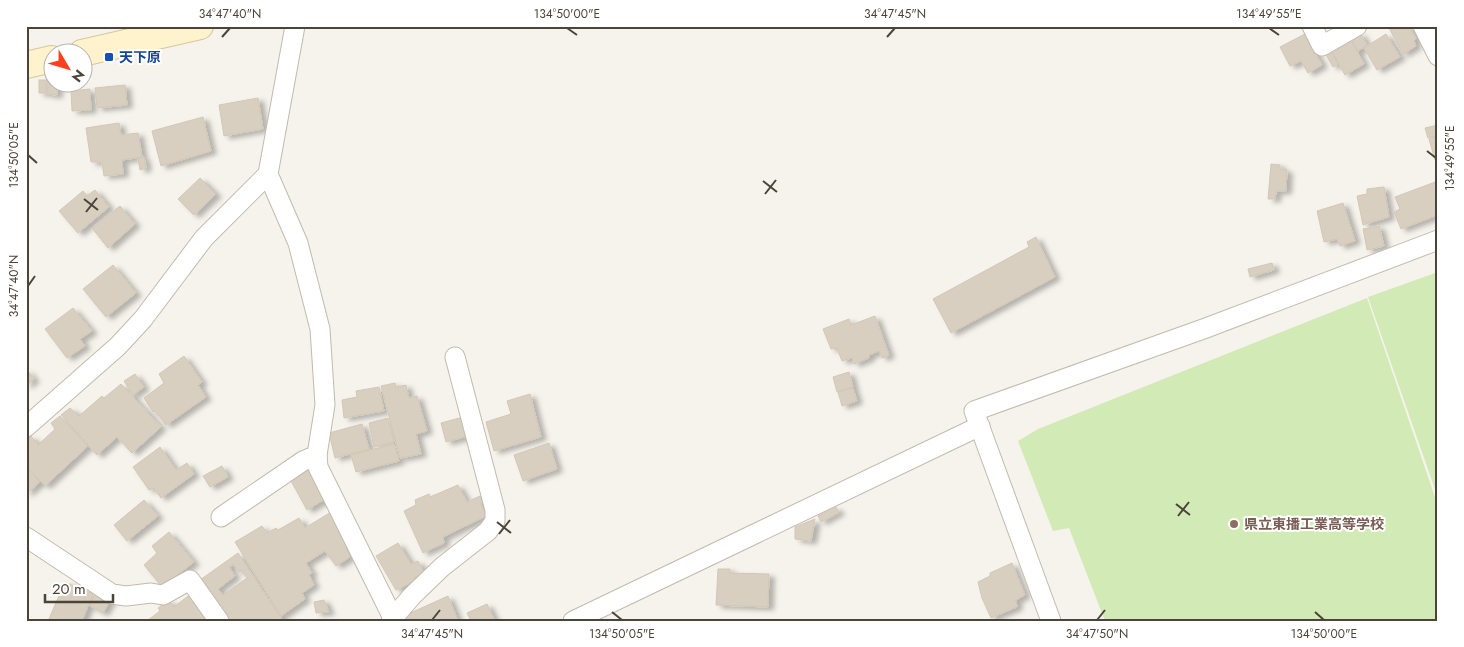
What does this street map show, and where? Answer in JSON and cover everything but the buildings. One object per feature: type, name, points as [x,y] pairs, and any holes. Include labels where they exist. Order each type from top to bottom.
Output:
[{"type":"street","points":[[92,51],[200,26]]},
{"type":"street","points":[[295,26],[268,174],[298,243],[320,329],[325,405],[317,455],[318,466],[392,619],[442,566],[488,531],[495,521],[495,510],[455,358]]},
{"type":"street","points":[[1312,26],[1322,46],[1357,26]]},
{"type":"street","points":[[1423,26],[1438,56]]},
{"type":"street","points":[[26,65],[42,62]]},
{"type":"street","points":[[26,428],[118,346],[143,319],[204,238],[268,174]]},
{"type":"street","points":[[1051,621],[974,411],[1206,328],[1438,240]]},
{"type":"street","points":[[573,621],[980,426]]},
{"type":"street","points":[[221,517],[303,461],[317,455]]},
{"type":"street","points":[[26,537],[112,594],[126,596],[151,593],[164,595],[190,580],[219,621]]},
{"type":"green space","points":[[1438,272],[1438,498],[1368,297]]},
{"type":"green space","name":"県立東播工業高等学校","points":[[1367,298],[1438,506],[1438,621],[1105,621],[1069,528],[1053,531],[1018,441],[1038,429]]},
{"type":"place","name":"天下原","points":[[109,57]]},
{"type":"place","name":"県立東播工業高等学校","points":[[1234,524]]}]
